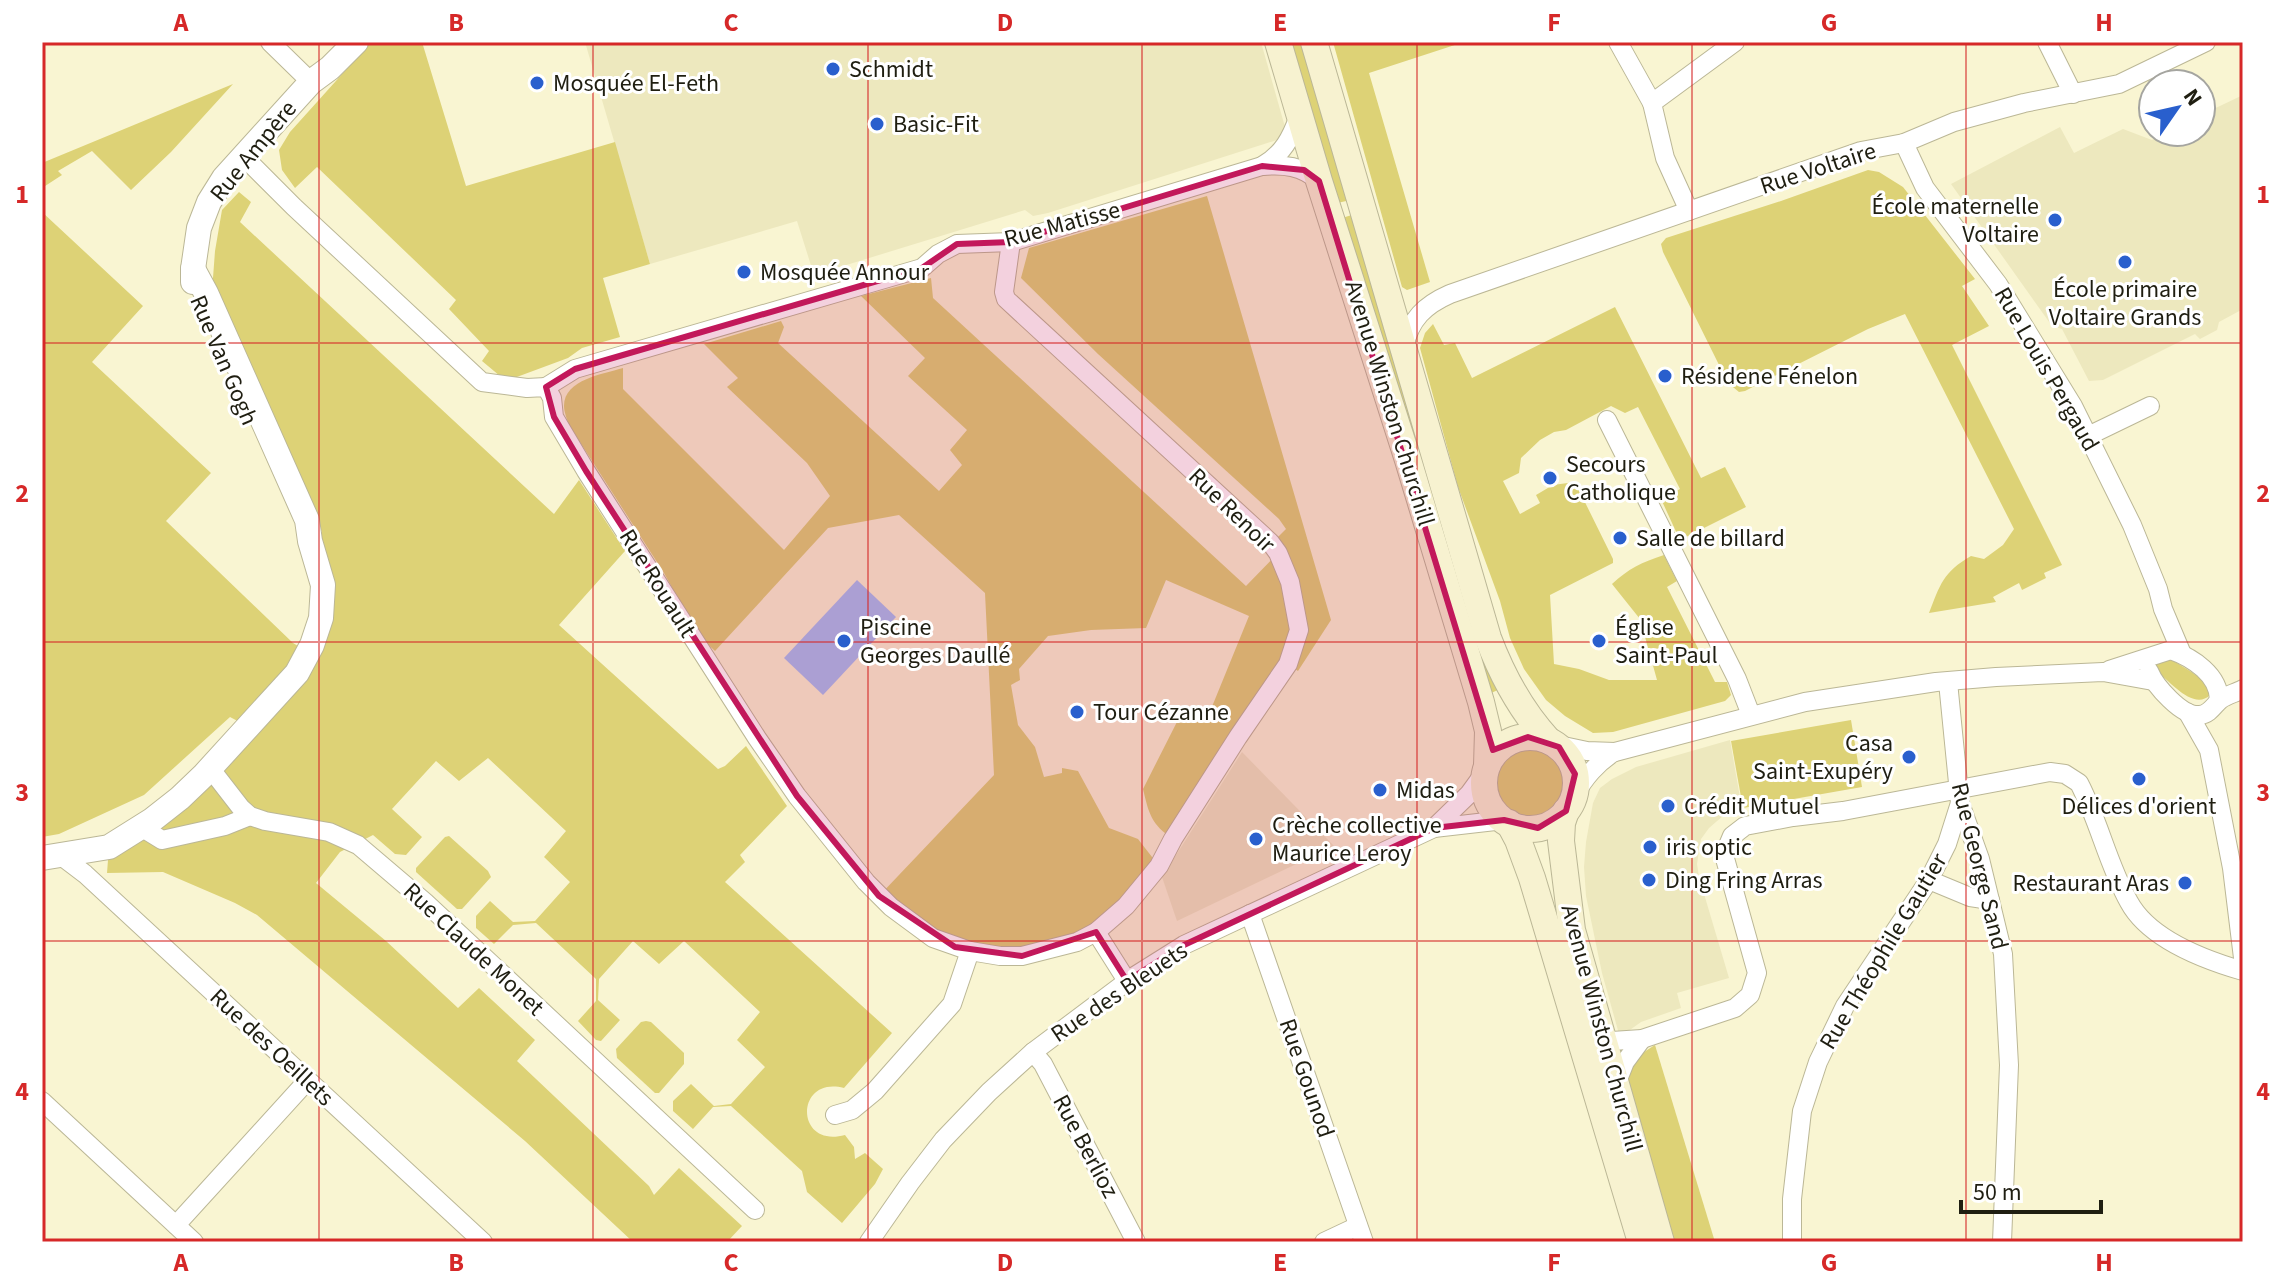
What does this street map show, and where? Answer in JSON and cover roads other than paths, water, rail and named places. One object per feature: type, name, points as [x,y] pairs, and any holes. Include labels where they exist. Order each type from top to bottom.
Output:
[{"type":"main road","name":"Avenue Winston Churchill","points":[[1278,42],[1481,702],[1488,731],[1486,769]]},
{"type":"main road","name":"Avenue Winston Churchill","points":[[1314,42],[1488,638],[1506,679],[1532,721],[1552,742]]},
{"type":"main road","points":[[1533,737],[1552,742],[1566,754],[1574,769],[1576,785],[1570,804],[1554,822],[1538,828],[1526,829],[1506,822],[1491,807],[1484,784],[1486,769],[1496,751],[1511,741],[1533,737]]},
{"type":"main road","name":"Avenue Winston Churchill","points":[[1570,804],[1562,823],[1561,841],[1570,918],[1661,1242]]},
{"type":"main road","name":"Avenue Winston Churchill","points":[[1506,822],[1518,840],[1532,878],[1641,1242]]},
{"type":"street","points":[[270,42],[311,82]]},
{"type":"street","points":[[1618,42],[1652,103],[1665,158],[1689,211]]},
{"type":"street","points":[[1652,103],[1735,42]]},
{"type":"street","points":[[2047,42],[2073,94]]},
{"type":"street","name":"Rue Voltaire","points":[[1391,300],[1431,302],[1861,151],[1904,143],[1954,122],[2024,103],[2119,84],[2206,42]]},
{"type":"street","name":"Rue Ampère","points":[[193,269],[199,228],[209,202],[224,178],[311,82],[320,63],[344,46]]},
{"type":"street","points":[[1262,166],[1280,154],[1291,138],[1299,116]]},
{"type":"street","name":"Rue Louis Pergaud","points":[[1904,143],[1925,188],[1998,284],[2051,368],[2088,436],[2132,525],[2182,654]]},
{"type":"street","points":[[243,156],[482,382],[527,388],[546,387]]},
{"type":"street","points":[[1262,166],[1294,166],[1319,181]]},
{"type":"street","name":"Rue Matisse","points":[[546,387],[575,369],[922,268],[938,254],[957,244],[1011,242],[1262,166]]},
{"type":"street","name":"Rue Renoir","points":[[1011,242],[1004,292],[1006,299],[1270,542],[1290,582],[1299,630],[1288,664],[1207,785],[1159,866],[1126,906],[1096,932]]},
{"type":"street","name":"Rue Van Gogh","points":[[51,856],[109,847],[180,798],[297,673],[312,645],[321,618],[323,585],[307,520],[193,269]]},
{"type":"street","points":[[1404,347],[1412,324],[1431,302]]},
{"type":"street","name":"Rue Rouault","points":[[546,387],[552,398],[554,417],[586,471],[757,738],[797,796],[879,896],[933,938],[970,951],[1000,956],[1022,956],[1077,942],[1096,932]]},
{"type":"street","points":[[2088,436],[2150,406]]},
{"type":"street","points":[[1607,420],[1737,679],[1751,715]]},
{"type":"street","name":"Rue Louis Pergaud","points":[[2156,655],[2163,609]]},
{"type":"street","points":[[2103,672],[2171,650],[2182,654],[2212,677],[2217,687],[2209,750]]},
{"type":"street","points":[[2156,655],[2149,672],[2153,681],[2188,713],[2209,750],[2232,868],[2243,958]]},
{"type":"street","points":[[1570,804],[1596,764],[1615,752],[1805,702],[1996,677],[2103,672],[2153,681]]},
{"type":"street","points":[[2212,677],[2243,681]]},
{"type":"street","name":"Rue George Sand","points":[[1948,682],[1959,797],[1977,848],[2003,954],[2009,1051],[2002,1242]]},
{"type":"street","points":[[2188,713],[2199,715],[2243,689]]},
{"type":"street","points":[[1552,742],[1587,751],[1615,752]]},
{"type":"street","points":[[141,827],[162,840],[225,826],[250,816],[210,768]]},
{"type":"street","name":"Rue des Bleuets","points":[[869,1242],[943,1140],[1033,1052],[1091,1006],[1184,945],[1434,828],[1469,794],[1486,769]]},
{"type":"street","points":[[1600,1033],[1612,1041],[1642,1039],[1735,1008],[1754,989],[1757,973],[1724,855],[1732,836],[1745,826],[1959,797],[2050,772],[2065,774],[2079,783],[2130,904],[2145,924],[2162,938],[2243,971]]},
{"type":"street","name":"Rue Théophile Gautier","points":[[1792,1242],[1792,1199],[1802,1111],[1818,1062],[1845,1006],[1929,880],[1947,844],[1959,797]]},
{"type":"street","name":"Rue Claude Monet","points":[[250,816],[329,832],[358,845],[425,902],[755,1210]]},
{"type":"street","name":"Rue des Bleuets","points":[[1434,828],[1506,822]]},
{"type":"street","name":"Rue des Oeillets","points":[[51,856],[78,868],[477,1240]]},
{"type":"street","points":[[1929,880],[1970,897],[1990,900]]},
{"type":"street","name":"Rue Gounod","points":[[1250,914],[1361,1234]]},
{"type":"street","points":[[1096,932],[1127,981]]},
{"type":"street","points":[[835,1115],[852,1110],[875,1091],[952,1004],[970,951]]},
{"type":"street","points":[[1615,1087],[1625,1062],[1642,1039]]},
{"type":"street","name":"Rue Berlioz","points":[[1033,1052],[1043,1064],[1136,1242]]},
{"type":"street","points":[[176,1225],[307,1081]]},
{"type":"street","points":[[47,1113],[194,1242]]},
{"type":"street","points":[[1324,1242],[1361,1234]]},
{"type":"water","points":[[857,580],[896,617],[823,695],[784,658]]},
{"type":"place","name":"Schmidt","points":[[833,69]]},
{"type":"place","name":"Mosquée El-Feth","points":[[537,83]]},
{"type":"place","name":"Basic-Fit","points":[[877,124]]},
{"type":"place","name":"École maternelle Voltaire","points":[[2055,220]]},
{"type":"place","name":"École primaire Voltaire Grands","points":[[2125,262]]},
{"type":"place","name":"Mosquée Annour","points":[[744,272]]},
{"type":"place","name":"Résidene Fénelon","points":[[1665,376]]},
{"type":"place","name":"Secours Catholique","points":[[1550,478]]},
{"type":"place","name":"Salle de billard","points":[[1620,538]]},
{"type":"place","name":"Piscine Georges Daullé","points":[[844,641]]},
{"type":"place","name":"Église Saint-Paul","points":[[1599,641]]},
{"type":"place","name":"Tour Cézanne","points":[[1077,712]]},
{"type":"place","name":"Casa Saint-Exupéry","points":[[1909,757]]},
{"type":"place","name":"Délices d'orient","points":[[2139,779]]},
{"type":"place","name":"Midas","points":[[1380,790]]},
{"type":"place","name":"Crédit Mutuel","points":[[1668,806]]},
{"type":"place","name":"Crèche collective Maurice Leroy","points":[[1256,839]]},
{"type":"place","name":"iris optic","points":[[1650,847]]},
{"type":"place","name":"Ding Fring Arras","points":[[1649,880]]},
{"type":"place","name":"Restaurant Aras","points":[[2185,883]]}]
